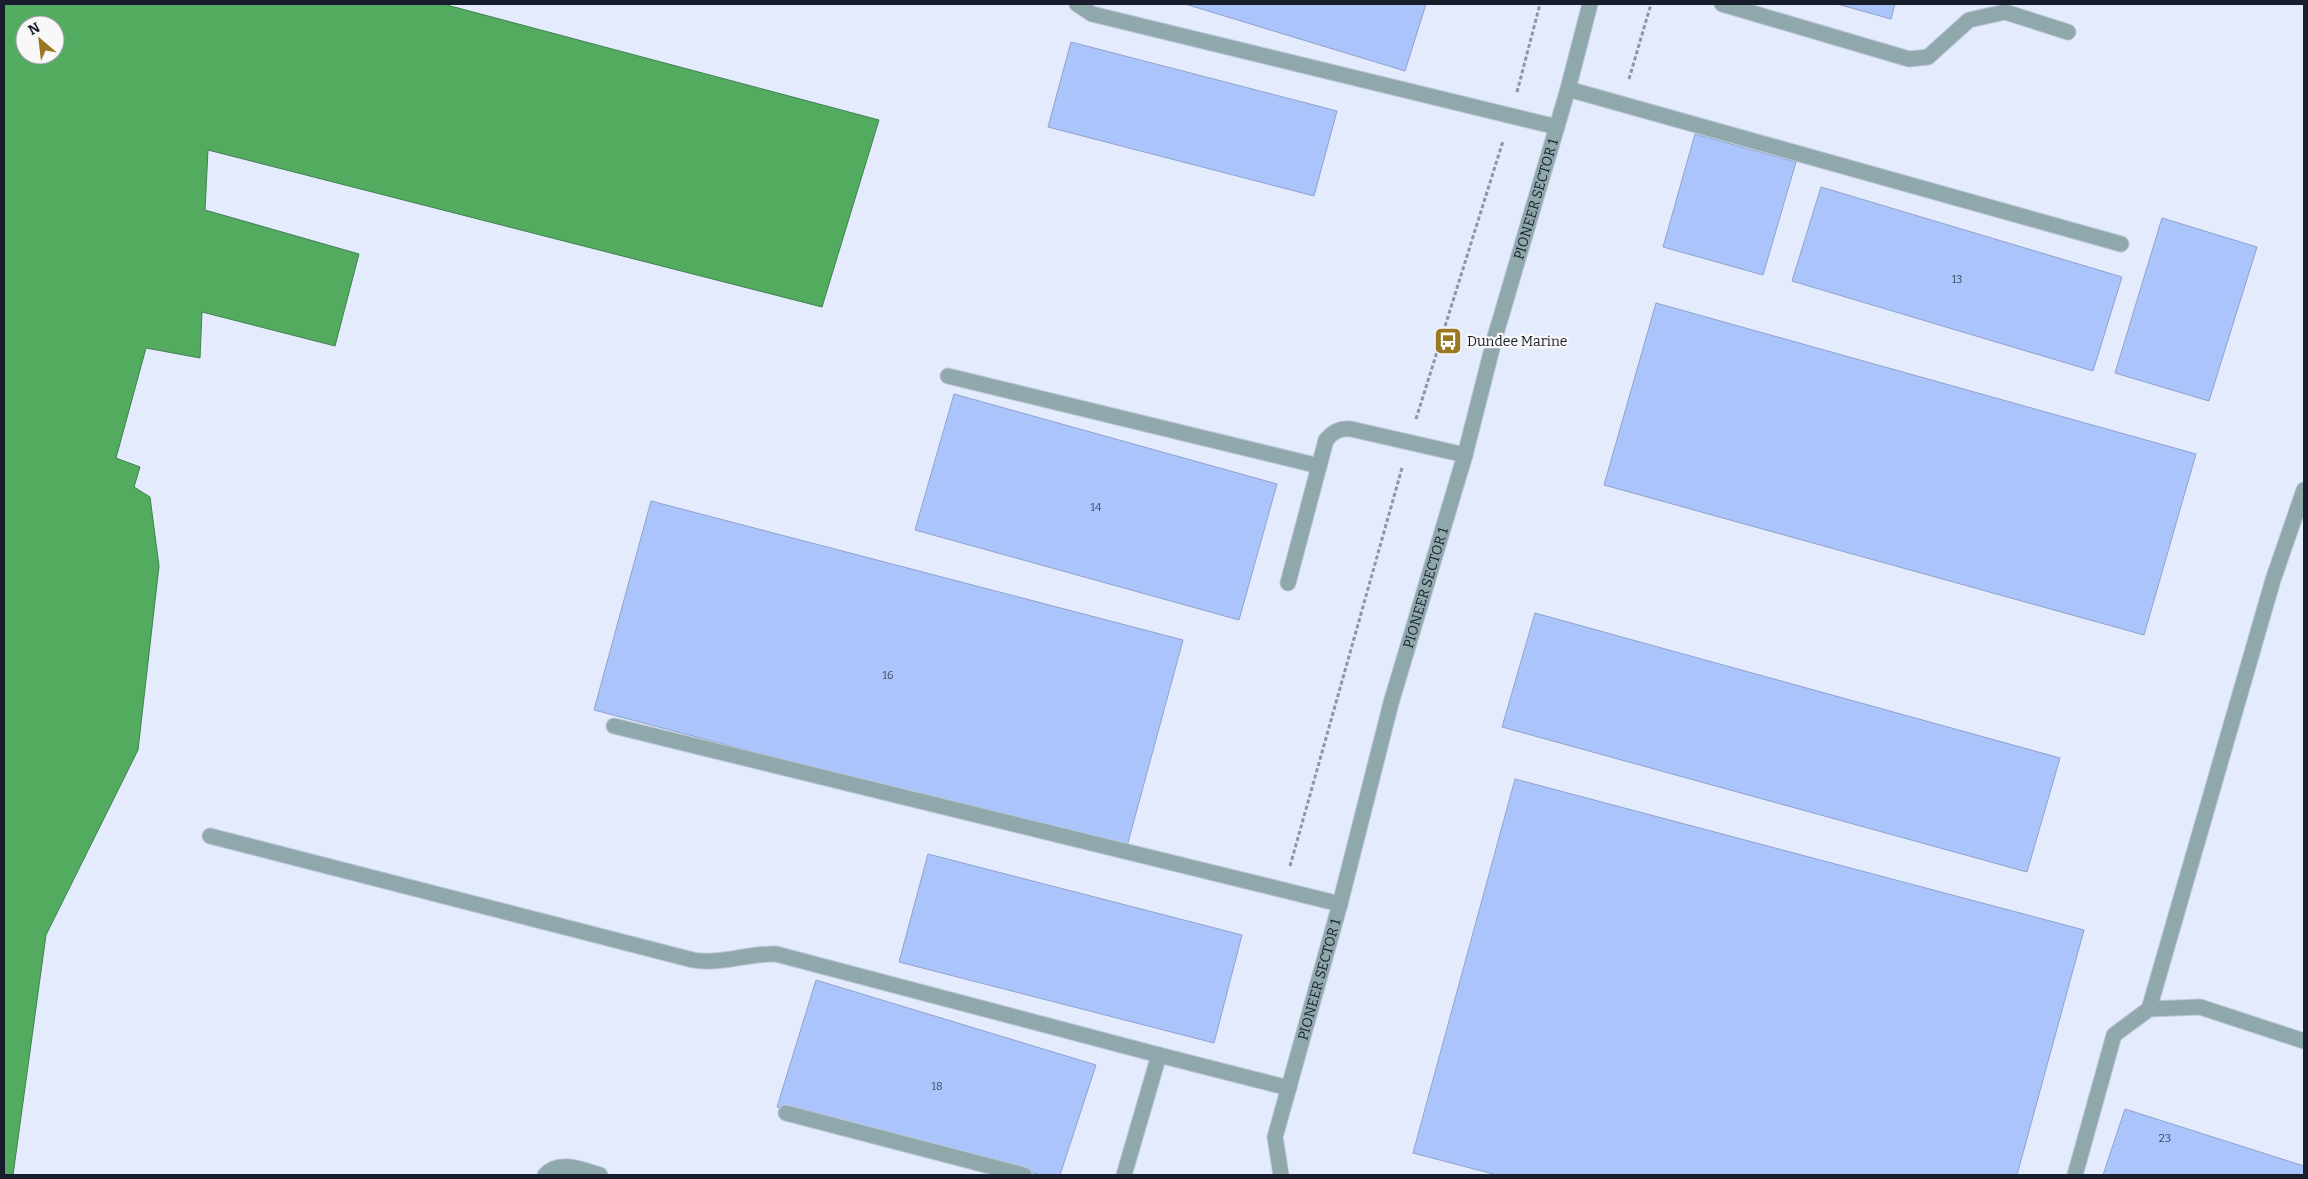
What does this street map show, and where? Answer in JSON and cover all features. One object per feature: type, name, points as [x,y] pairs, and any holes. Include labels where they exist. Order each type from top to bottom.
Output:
[{"type":"street","points":[[1077,4],[1092,14],[1557,127]]},
{"type":"street","name":"PIONEER SECTOR 1","points":[[1281,1175],[1275,1137],[1340,904],[1391,703],[1465,455],[1495,337],[1568,89],[1590,4]]},
{"type":"street","points":[[1722,4],[1909,59],[1928,57],[1970,20],[2004,12],[2068,32]]},
{"type":"street","points":[[1568,89],[2121,244]]},
{"type":"street","points":[[948,376],[1319,466]]},
{"type":"street","points":[[1288,583],[1326,440],[1332,433],[1342,428],[1465,455]]},
{"type":"street","points":[[2149,1009],[2273,580],[2304,490]]},
{"type":"street","points":[[614,726],[1170,864],[1340,904]]},
{"type":"street","points":[[210,836],[692,960],[717,962],[759,953],[776,954],[1289,1088]]},
{"type":"street","points":[[2075,1175],[2114,1035],[2149,1009],[2200,1007],[2304,1041]]},
{"type":"street","points":[[1124,1175],[1158,1055]]},
{"type":"street","points":[[786,1113],[1024,1175]]},
{"type":"street","points":[[545,1175],[558,1167],[568,1166],[600,1175]]},
{"type":"path","points":[[1621,103],[1652,4]]},
{"type":"shaded area","points":[[4,4],[443,4],[879,120],[822,307],[208,150],[205,210],[359,254],[335,346],[202,312],[200,358],[146,348],[116,458],[140,467],[134,487],[150,497],[159,566],[138,750],[46,935],[13,1175],[4,1175]]},
{"type":"building","points":[[1185,4],[1426,4],[1405,71]]},
{"type":"building","points":[[1837,4],[1895,4],[1891,19]]},
{"type":"building","points":[[1071,42],[1337,111],[1314,196],[1048,127]]},
{"type":"building","points":[[1695,134],[1796,162],[1763,275],[1663,247]]},
{"type":"building","points":[[1821,187],[2122,277],[2093,371],[1792,281]]},
{"type":"building","points":[[2162,218],[2257,247],[2209,401],[2115,373]]},
{"type":"building","points":[[1656,303],[2196,454],[2144,635],[1604,485]]},
{"type":"building","points":[[954,394],[1277,484],[1239,620],[915,530]]},
{"type":"building","points":[[651,501],[1183,640],[1126,850],[594,710]]},
{"type":"building","points":[[1535,613],[2060,758],[2027,872],[1502,727]]},
{"type":"building","points":[[1515,779],[2084,930],[2017,1175],[1497,1175],[1413,1153]]},
{"type":"building","points":[[928,854],[1242,935],[1214,1043],[899,962]]},
{"type":"building","points":[[816,980],[1096,1065],[1060,1175],[1041,1175],[777,1107]]},
{"type":"building","points":[[2125,1109],[2304,1166],[2304,1175],[2103,1175]]},
{"type":"place","name":"Dundee Marine","points":[[1448,341]]}]
